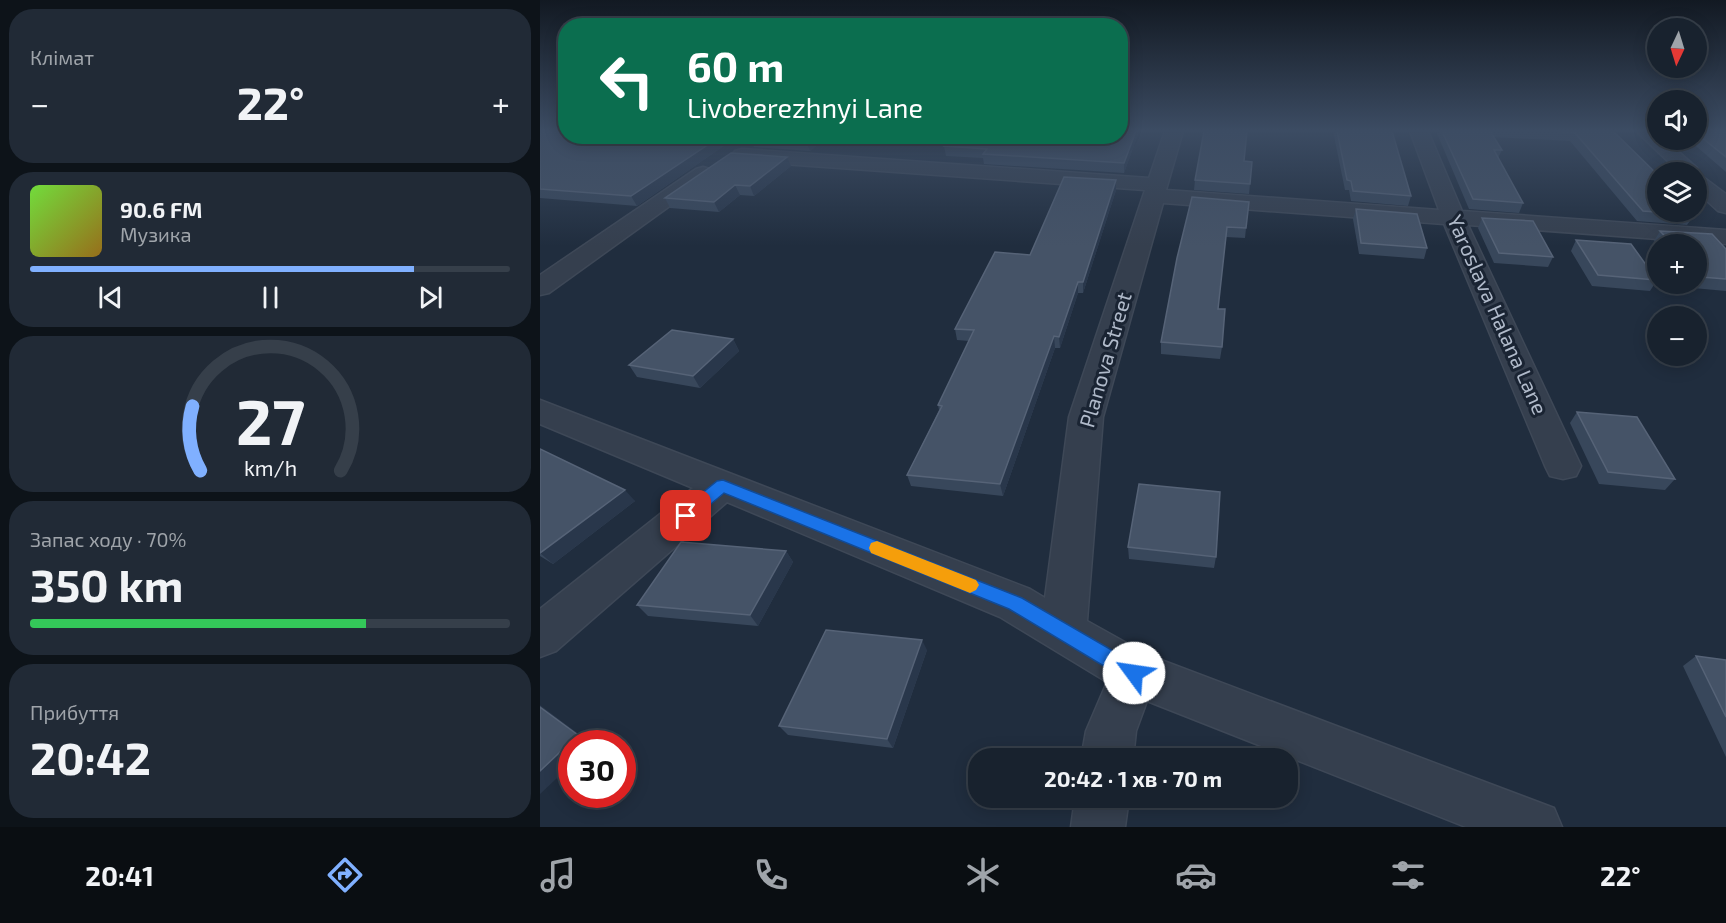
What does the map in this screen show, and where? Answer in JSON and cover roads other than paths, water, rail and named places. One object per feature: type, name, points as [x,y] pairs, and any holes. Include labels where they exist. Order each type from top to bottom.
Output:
[{"type":"street","points":[[540,288],[709,170]]},
{"type":"street","points":[[911,170],[1453,217],[1726,237]]},
{"type":"street","name":"Planova Street","points":[[1064,630],[1086,417],[1163,170]]},
{"type":"street","name":"Yaroslava Halana Lane","points":[[1434,170],[1563,466]]},
{"type":"street","points":[[1707,188],[1726,206]]},
{"type":"street","points":[[540,411],[1015,603],[1134,673],[1535,827]]},
{"type":"street","points":[[540,636],[723,485]]},
{"type":"street","points":[[1109,748],[1111,731],[1134,673]]},
{"type":"street","points":[[1098,827],[1101,808]]}]
